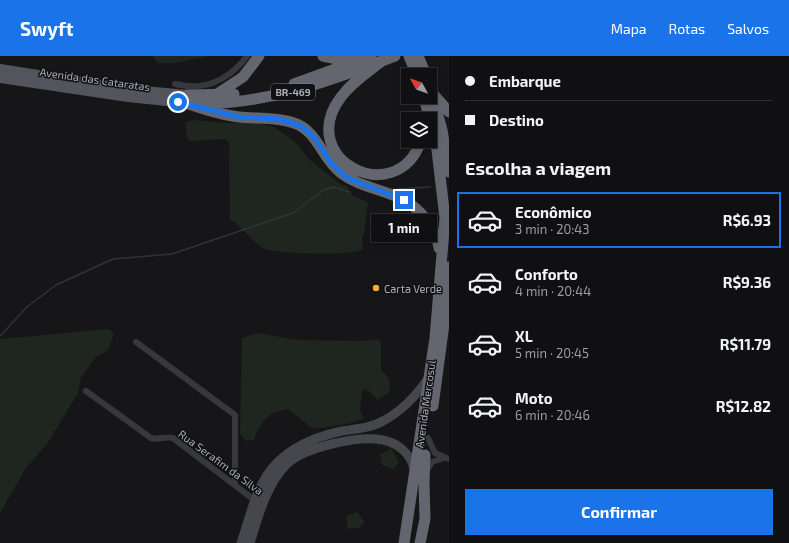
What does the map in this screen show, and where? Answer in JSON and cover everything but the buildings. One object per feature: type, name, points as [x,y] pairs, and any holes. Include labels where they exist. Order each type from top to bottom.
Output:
[{"type":"highway","points":[[215,96],[244,77],[259,56]]},
{"type":"highway","points":[[323,56],[344,59],[362,56]]},
{"type":"highway","name":"BR-469","points":[[187,99],[265,91],[288,86],[371,56]]},
{"type":"highway","name":"BR-469","points":[[187,99],[214,104],[277,96],[312,86],[395,56]]},
{"type":"highway","points":[[409,56],[419,68]]},
{"type":"highway","points":[[382,61],[358,80],[337,102],[330,125],[330,137],[334,149],[344,163],[354,170],[366,174],[378,175],[397,170],[407,163],[416,153],[418,148]]},
{"type":"highway","points":[[437,98],[449,112]]},
{"type":"highway","points":[[187,99],[204,109],[239,117],[279,119],[301,126],[314,137],[339,172],[347,178],[397,196],[420,211],[433,229],[445,266]]},
{"type":"highway","points":[[425,104],[434,132],[442,185],[445,218],[446,309]]},
{"type":"highway","points":[[435,104],[442,130],[449,172]]},
{"type":"highway","name":"Avenida Mercosul","points":[[420,543],[425,519],[420,474],[429,376],[445,266]]},
{"type":"highway","points":[[446,309],[449,297]]},
{"type":"highway","name":"Avenida Mercosul","points":[[404,543],[428,438],[446,309]]},
{"type":"main road","name":"Avenida das Cataratas","points":[[0,69],[187,99]]},
{"type":"main road","name":"Avenida das Cataratas","points":[[0,78],[128,97],[187,99]]},
{"type":"main road","points":[[250,543],[259,503],[268,474],[282,457],[317,438],[383,422],[409,402],[429,376]]},
{"type":"main road","points":[[242,543],[259,503],[275,479],[288,463],[303,453],[337,443],[382,440],[403,449],[412,458],[420,474]]},
{"type":"street","points":[[175,84],[197,86],[217,81],[237,68],[247,56]]},
{"type":"street","points":[[136,342],[235,415],[235,484]]},
{"type":"street","name":"Rua Serafim da Silva","points":[[86,391],[151,438],[157,440],[166,437],[173,438],[259,503]]},
{"type":"street","points":[[428,438],[434,453],[446,458]]},
{"type":"street","points":[[420,474],[432,462],[446,458]]},
{"type":"shaded area","points":[[152,56],[209,56],[175,63],[158,63]]},
{"type":"shaded area","points":[[195,120],[229,123],[258,123],[274,127],[294,141],[311,161],[340,184],[347,186],[353,196],[368,202],[364,234],[362,237],[363,249],[346,253],[316,254],[272,251],[261,247],[230,219],[229,142],[225,139],[190,141],[187,138],[186,122]]},
{"type":"shaded area","points":[[109,329],[114,334],[108,350],[96,357],[81,377],[78,393],[47,444],[26,468],[0,513],[0,339]]},
{"type":"shaded area","points":[[257,333],[297,340],[362,341],[376,339],[381,341],[381,370],[389,380],[389,392],[378,400],[366,389],[362,391],[360,411],[364,418],[345,424],[313,429],[288,409],[275,413],[266,418],[254,440],[247,441],[240,434],[242,338]]},
{"type":"shaded area","points":[[391,448],[399,462],[393,469],[382,465],[380,455]]},
{"type":"shaded area","points":[[357,512],[364,521],[360,528],[348,529],[346,516]]},
{"type":"waterway","points":[[0,336],[27,307],[56,285],[113,259],[172,254],[293,213],[325,189],[334,187],[349,192]]},
{"type":"waterway","points":[[397,189],[430,187]]},
{"type":"place","name":"Carta Verde","points":[[376,288]]},
{"type":"route","points":[[178,102],[239,117],[279,119],[292,122],[301,126],[314,137],[331,163],[347,178],[397,196],[404,200]]}]
